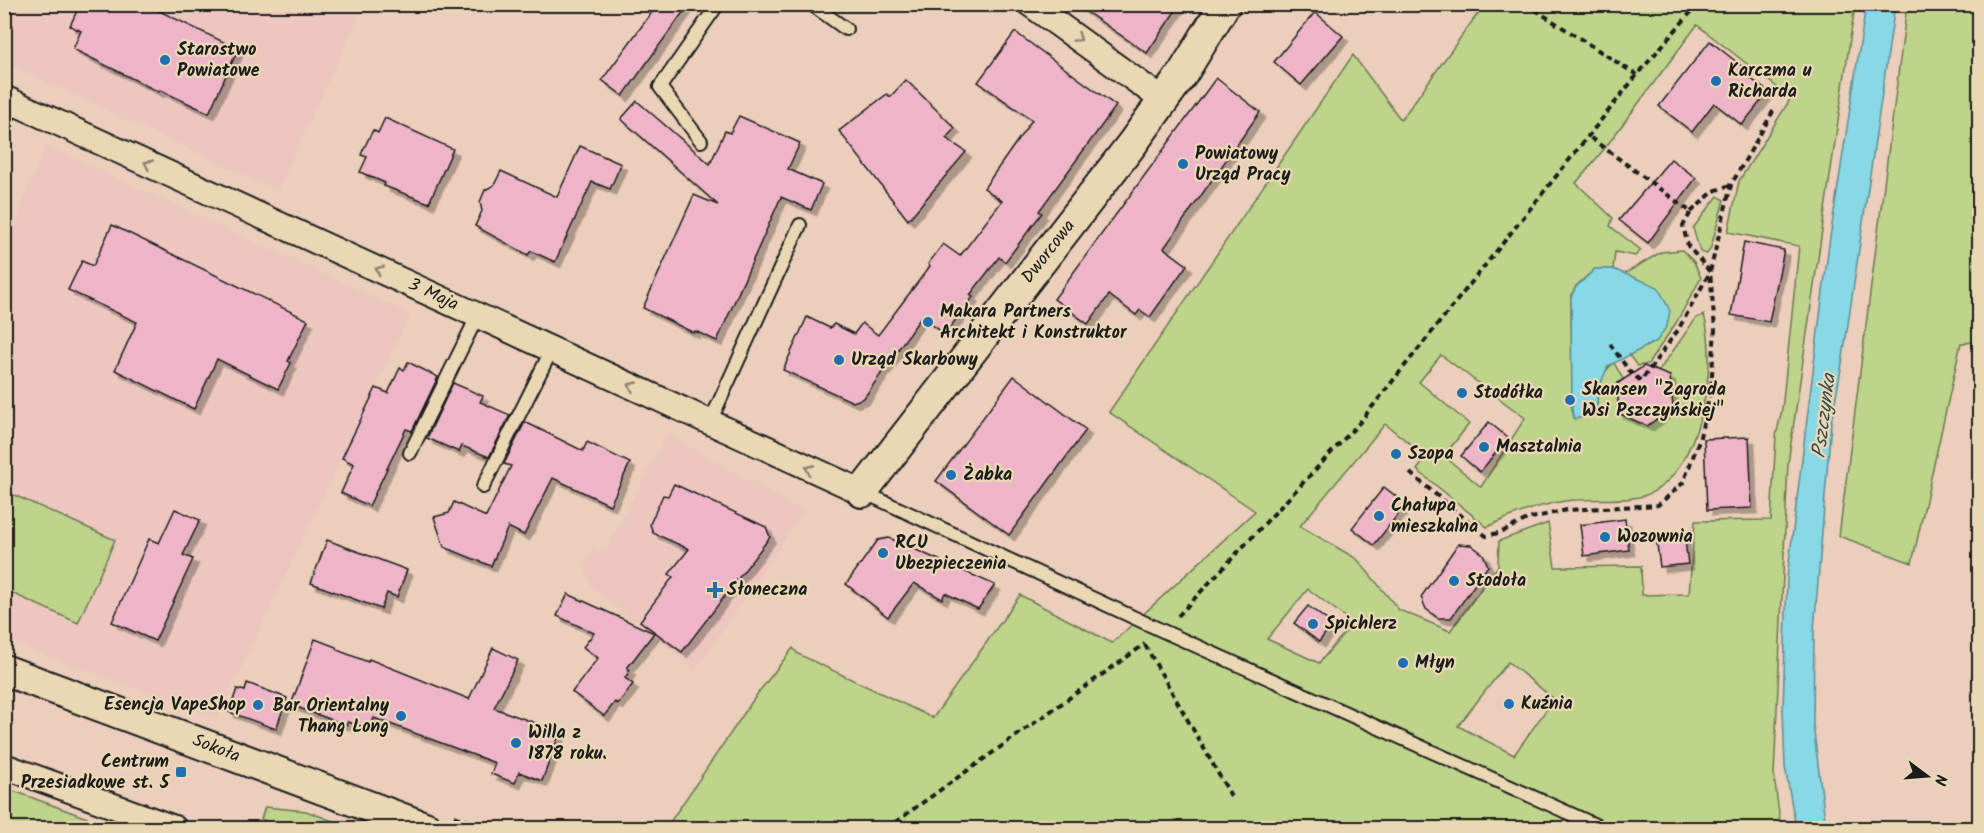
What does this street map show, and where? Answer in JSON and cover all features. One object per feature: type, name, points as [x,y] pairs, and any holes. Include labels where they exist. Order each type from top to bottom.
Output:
[{"type":"street","points":[[1030,4],[1163,100]]},
{"type":"street","name":"Dworcowa","points":[[862,492],[1163,100],[1225,4]]},
{"type":"street","name":"3 Maja","points":[[8,108],[478,315],[862,492]]},
{"type":"street","name":"Sokoła","points":[[4,670],[427,828]]},
{"type":"street","points":[[4,766],[174,828]]},
{"type":"lane","points":[[701,141],[660,87],[718,4]]},
{"type":"lane","points":[[811,4],[846,29]]},
{"type":"lane","points":[[710,422],[800,225]]},
{"type":"lane","points":[[410,453],[478,315]]},
{"type":"lane","points":[[483,487],[552,349]]},
{"type":"lane","points":[[862,492],[1163,632],[1602,828]]},
{"type":"path","points":[[1526,4],[1637,75]]},
{"type":"path","points":[[887,828],[1163,632],[1360,422],[1637,75],[1698,4]]},
{"type":"path","points":[[1610,344],[1629,372],[1641,381],[1654,366],[1710,272],[1731,185],[1775,108]]},
{"type":"path","points":[[1588,136],[1691,212]]},
{"type":"path","points":[[1410,473],[1486,536],[1502,532],[1527,519],[1567,510],[1658,505],[1683,483],[1699,441],[1711,389],[1715,329],[1710,272],[1688,246],[1683,226],[1691,212],[1714,191],[1731,185]]},
{"type":"path","points":[[1144,644],[1231,796]]},
{"type":"shaded area","points":[[5,5],[364,5],[277,190],[5,62]]},
{"type":"shaded area","points":[[46,146],[410,314],[217,718],[5,640],[5,249]]},
{"type":"shaded area","points":[[667,434],[803,512],[695,670],[592,587],[584,566],[593,547],[605,554]]},
{"type":"green space","points":[[1484,5],[1855,5],[1788,463],[1774,776],[1781,828],[666,828],[758,693],[793,648],[798,654],[933,718],[1020,595],[1112,643],[1255,511],[1109,412],[1353,55],[1401,120]],"holes":[[[1697,25],[1791,98],[1739,181],[1728,232],[1799,246],[1782,410],[1776,436],[1771,520],[1695,521],[1689,594],[1642,595],[1641,566],[1555,567],[1548,523],[1499,541],[1498,566],[1450,631],[1399,610],[1357,559],[1300,526],[1385,424],[1427,457],[1417,470],[1487,527],[1545,505],[1573,500],[1625,499],[1647,495],[1670,479],[1686,455],[1704,403],[1709,353],[1704,315],[1696,318],[1658,372],[1673,407],[1647,426],[1618,413],[1618,383],[1623,379],[1614,363],[1602,379],[1596,413],[1575,419],[1572,410],[1571,297],[1576,286],[1595,269],[1613,269],[1615,252],[1635,256],[1641,250],[1610,226],[1613,218],[1576,183]],[[1441,355],[1525,418],[1481,487],[1444,456],[1469,424],[1419,382]],[[1308,589],[1353,623],[1319,663],[1267,639]],[[1508,662],[1554,699],[1514,755],[1458,726]]]},
{"type":"green space","points":[[1907,5],[1980,5],[1979,342],[1961,343],[1912,563],[1839,536]]},
{"type":"green space","points":[[1718,196],[1724,200],[1707,254],[1700,252],[1693,228]]},
{"type":"green space","points":[[1682,250],[1694,262],[1701,278],[1676,323],[1648,364],[1637,366],[1629,355],[1657,341],[1624,274],[1661,252]]},
{"type":"green space","points":[[5,491],[115,540],[78,623],[5,590]]},
{"type":"green space","points":[[4,789],[14,791],[114,828],[5,828]]},
{"type":"green space","points":[[265,807],[306,811],[352,828],[286,828],[261,819]]},
{"type":"water","name":"Pszczynka","points":[[1866,5],[1895,5],[1843,358],[1831,423],[1814,630],[1813,724],[1826,828],[1796,828],[1785,767],[1783,710],[1787,578],[1829,244]]},
{"type":"water","points":[[1595,269],[1613,269],[1658,287],[1670,311],[1667,326],[1657,341],[1608,366],[1598,390],[1596,413],[1574,419],[1571,297],[1576,287]]},
{"type":"building","name":"Starostwo Powiatowe","points":[[80,4],[145,4],[238,49],[209,113],[160,90],[159,92],[73,49],[81,31],[70,26]]},
{"type":"building","points":[[658,4],[689,4],[623,96],[602,80]]},
{"type":"building","points":[[1075,4],[1180,4],[1147,53]]},
{"type":"building","points":[[1315,12],[1343,36],[1301,85],[1274,62]]},
{"type":"building","points":[[1015,32],[1116,106],[1039,211],[1042,213],[1005,262],[999,257],[970,295],[973,297],[945,334],[921,317],[864,398],[853,402],[783,370],[807,317],[830,328],[834,324],[854,334],[862,323],[878,335],[930,266],[928,264],[943,244],[960,256],[1002,201],[984,188],[1032,120],[978,82]]},
{"type":"building","name":"Karczma u Richarda","points":[[1710,41],[1743,67],[1740,70],[1768,92],[1742,125],[1714,103],[1692,132],[1659,106]]},
{"type":"building","points":[[1216,78],[1260,112],[1164,248],[1187,265],[1150,317],[1140,310],[1136,315],[1109,295],[1088,324],[1054,299]]},
{"type":"building","points":[[906,80],[955,128],[946,138],[966,152],[908,220],[839,131],[887,94],[890,97]]},
{"type":"building","points":[[637,101],[710,164],[725,131],[730,133],[739,116],[800,143],[788,169],[822,184],[811,210],[781,197],[717,341],[695,331],[694,333],[643,308],[694,195],[718,205],[621,119]]},
{"type":"building","points":[[385,118],[453,149],[429,203],[384,186],[385,183],[360,172],[367,157],[361,155],[363,150],[373,130],[378,133]]},
{"type":"building","points":[[580,146],[621,164],[610,189],[592,182],[555,262],[531,251],[528,255],[475,226],[482,211],[480,202],[485,190],[494,185],[501,171],[557,197]]},
{"type":"building","points":[[1671,159],[1696,178],[1648,243],[1619,220]]},
{"type":"building","points":[[112,225],[308,320],[288,361],[291,363],[278,389],[217,359],[194,409],[115,370],[137,322],[68,290],[82,261],[93,266]]},
{"type":"building","points":[[1744,242],[1784,250],[1769,322],[1731,315]]},
{"type":"building","points":[[408,362],[438,377],[412,431],[406,429],[369,506],[341,493],[354,464],[342,458],[376,388],[388,393],[400,368],[404,370]]},
{"type":"building","points":[[1644,366],[1670,376],[1673,407],[1647,426],[1618,413],[1618,383]]},
{"type":"building","points":[[1014,376],[1086,430],[1009,535],[936,481]]},
{"type":"building","points":[[453,383],[483,396],[480,402],[510,415],[489,457],[462,446],[459,452],[427,438]]},
{"type":"building","points":[[525,422],[583,451],[587,442],[630,463],[610,505],[553,478],[524,535],[508,527],[491,566],[444,547],[434,517],[449,513],[454,502],[486,517],[511,466],[504,464]]},
{"type":"building","name":"Masztalnia","points":[[1489,422],[1508,438],[1480,472],[1461,456]]},
{"type":"building","points":[[1749,437],[1752,508],[1707,510],[1704,439]]},
{"type":"building","points":[[674,484],[766,527],[770,537],[682,652],[640,621],[673,577],[669,574],[689,549],[653,533],[650,524],[663,495],[668,496]]},
{"type":"building","name":"Chałupa mieszkalna","points":[[1384,487],[1406,504],[1374,545],[1352,528]]},
{"type":"building","points":[[175,509],[200,520],[183,555],[193,559],[155,641],[112,622],[149,539],[159,543]]},
{"type":"building","name":"Wozownia","points":[[1625,519],[1629,550],[1584,556],[1580,525]]},
{"type":"building","points":[[1684,533],[1688,564],[1660,567],[1656,537]]},
{"type":"building","points":[[889,538],[995,585],[978,609],[945,593],[942,599],[914,583],[888,617],[846,584],[878,540]]},
{"type":"building","points":[[327,540],[407,570],[397,597],[387,593],[381,609],[311,583]]},
{"type":"building","name":"Stodoła","points":[[1458,544],[1471,545],[1483,554],[1488,566],[1451,618],[1438,618],[1426,609],[1421,597]]},
{"type":"building","points":[[568,594],[654,633],[627,668],[630,670],[625,678],[633,684],[618,704],[615,702],[604,716],[572,692],[598,658],[583,647],[594,633],[557,616]]},
{"type":"building","name":"Spichlerz","points":[[1308,606],[1332,624],[1319,642],[1294,623]]},
{"type":"building","points":[[315,639],[336,647],[337,650],[368,662],[369,659],[469,699],[493,648],[518,660],[494,708],[560,732],[542,781],[519,772],[515,783],[491,774],[495,763],[374,718],[370,729],[348,722],[346,725],[291,705]]},
{"type":"building","name":"Esencja VapeShop","points":[[247,683],[287,698],[276,729],[229,712],[237,689],[245,691]]},
{"type":"place","name":"Starostwo Powiatowe","points":[[165,60]]},
{"type":"place","name":"Karczma u Richarda","points":[[1716,81]]},
{"type":"place","name":"Powiatowy Urząd Pracy","points":[[1183,164]]},
{"type":"place","name":"Makara Partners Architekt i Konstruktor","points":[[928,322]]},
{"type":"place","name":"Urząd Skarbowy","points":[[839,360]]},
{"type":"place","name":"Stodółka","points":[[1462,393]]},
{"type":"place","name":"Skansen \"Zagroda Wsi Pszczyńskiej\"","points":[[1570,400]]},
{"type":"place","name":"Masztalnia","points":[[1484,447]]},
{"type":"place","name":"Szopa","points":[[1396,454]]},
{"type":"place","name":"Żabka","points":[[951,475]]},
{"type":"place","name":"Chałupa mieszkalna","points":[[1379,516]]},
{"type":"place","name":"Wozownia","points":[[1605,537]]},
{"type":"place","name":"RCU Ubezpieczenia","points":[[883,553]]},
{"type":"place","name":"Stodoła","points":[[1454,581]]},
{"type":"place","name":"Słoneczna","points":[[715,590]]},
{"type":"place","name":"Spichlerz","points":[[1313,624]]},
{"type":"place","name":"Młyn","points":[[1403,663]]},
{"type":"place","name":"Kuźnia","points":[[1509,704]]},
{"type":"place","name":"Esencja VapeShop","points":[[258,705]]},
{"type":"place","name":"Bar Orientalny Thang Long","points":[[401,716]]},
{"type":"place","name":"Willa z 1878 roku.","points":[[516,743]]},
{"type":"place","name":"Centrum Przesiadkowe st. 5","points":[[181,772]]}]
